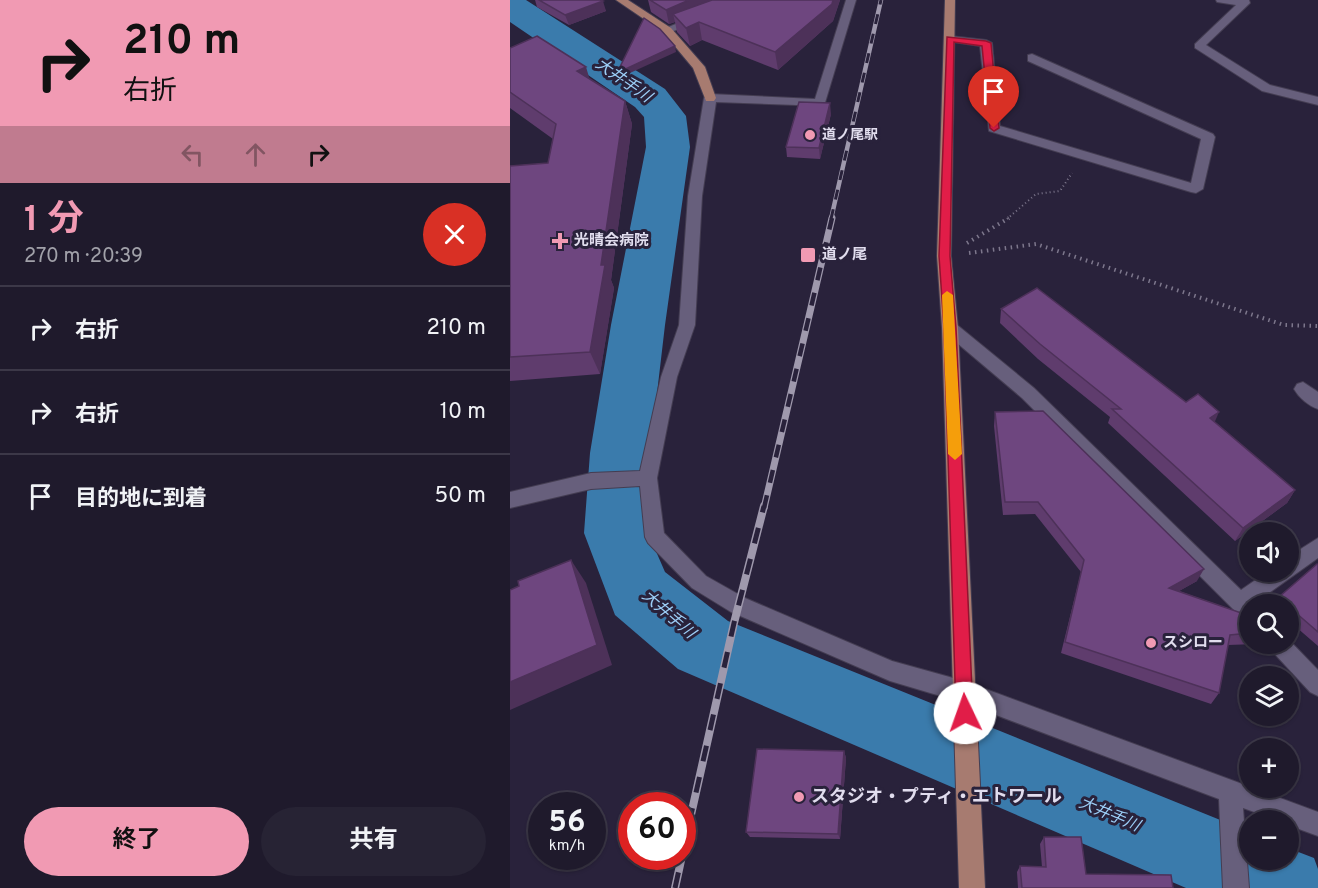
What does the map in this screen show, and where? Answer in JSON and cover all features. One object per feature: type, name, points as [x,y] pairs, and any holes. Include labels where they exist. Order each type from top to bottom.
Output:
[{"type":"main road","points":[[621,0],[667,30],[699,68],[710,98]]},
{"type":"main road","points":[[950,0],[944,256],[950,328],[972,839],[972,888]]},
{"type":"street","points":[[667,30],[724,8],[735,0]]},
{"type":"street","points":[[851,0],[820,103],[710,98],[696,196],[687,325],[669,377],[642,478],[655,537],[699,582],[738,605],[890,671],[964,692],[1318,824]]},
{"type":"street","points":[[1221,0],[1245,2]]},
{"type":"street","points":[[1245,2],[1199,46],[1266,88],[1318,101]]},
{"type":"street","points":[[950,39],[986,43],[994,128],[1196,189],[1208,137],[1032,58]]},
{"type":"street","points":[[950,328],[1028,393],[1239,601]]},
{"type":"street","points":[[1303,389],[1318,402]]},
{"type":"street","points":[[510,500],[591,481],[642,478]]},
{"type":"street","points":[[1299,560],[1318,547]]},
{"type":"street","points":[[1259,594],[1272,582]]},
{"type":"street","points":[[1288,654],[1318,686]]},
{"type":"street","points":[[1230,793],[1236,888]]},
{"type":"path","points":[[944,256],[1004,222],[1035,194],[1060,191]]},
{"type":"path","points":[[944,256],[1036,244],[1284,325],[1318,326]]},
{"type":"building","points":[[539,0],[600,0],[603,1],[565,15]]},
{"type":"building","points":[[650,0],[689,0],[666,10]]},
{"type":"building","points":[[712,0],[833,0],[832,4],[775,52],[699,22],[686,28],[673,14]]},
{"type":"building","points":[[644,18],[660,29],[675,46],[617,73]]},
{"type":"building","points":[[537,36],[586,67],[577,71],[625,101],[601,265],[605,265],[590,352],[510,357],[510,166],[548,163],[556,124],[510,92],[510,48]]},
{"type":"building","name":"道ノ尾駅","points":[[799,102],[830,103],[819,148],[786,147]]},
{"type":"building","points":[[1037,288],[1186,402],[1198,394],[1219,412],[1210,418],[1295,490],[1251,522],[1239,522],[1239,524],[1112,409],[1121,409],[1040,344],[1001,309]]},
{"type":"building","points":[[1043,411],[1204,569],[1169,588],[1239,612],[1239,634],[1230,635],[1219,693],[1065,642],[1084,560],[1038,502],[1005,502],[995,412]]},
{"type":"building","points":[[571,560],[597,645],[510,682],[510,590],[519,586],[518,581]]},
{"type":"building","points":[[1318,565],[1318,632],[1299,616],[1299,594],[1282,594]]},
{"type":"building","name":"スタジオ・プティ・エトワール","points":[[757,749],[844,751],[838,834],[746,832]]},
{"type":"building","points":[[1044,837],[1081,837],[1086,874],[1171,875],[1173,888],[1022,888],[1020,866],[1046,867]]},
{"type":"waterway","name":"大井手川","points":[[510,6],[650,98],[665,116],[668,147],[638,325],[620,453],[616,533],[639,593],[703,645],[1284,888]]},
{"type":"railway","points":[[831,219],[881,0]]},
{"type":"railway","points":[[764,508],[832,218]]},
{"type":"railway","points":[[696,793],[734,623],[764,506]]},
{"type":"railway","points":[[675,888],[679,870]]},
{"type":"slow traffic","points":[[947,295],[955,454]]},
{"type":"place","name":"道ノ尾駅","points":[[810,135]]},
{"type":"place","name":"光晴会病院","points":[[560,241]]},
{"type":"place","name":"道ノ尾","points":[[808,255]]},
{"type":"place","name":"スシロー","points":[[1151,643]]},
{"type":"place","name":"スタジオ・プティ・エトワール","points":[[799,797]]},
{"type":"route","points":[[965,713],[950,328],[944,256],[950,39],[986,43],[994,128]]}]
